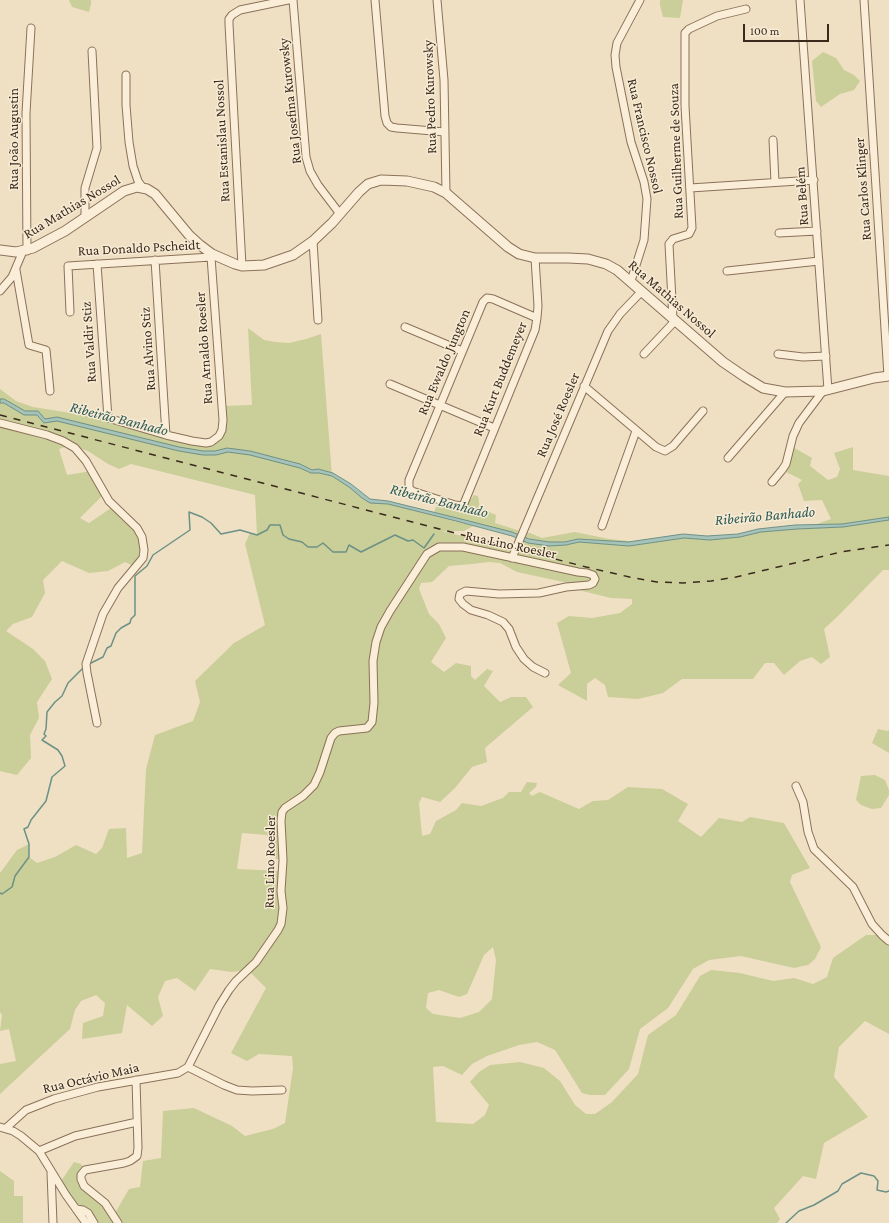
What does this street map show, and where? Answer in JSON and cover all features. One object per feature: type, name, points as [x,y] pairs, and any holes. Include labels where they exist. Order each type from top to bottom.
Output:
[{"type":"street","name":"Rua Estanislau Nossol","points":[[242,266],[229,24],[232,15],[240,10],[288,0]]},
{"type":"street","name":"Rua Josefina Kurowsky","points":[[294,0],[306,157],[310,170],[318,185],[340,214]]},
{"type":"street","points":[[375,0],[387,123],[391,127],[397,128],[445,132]]},
{"type":"street","name":"Rua Pedro Kurowsky","points":[[437,0],[443,68],[446,193]]},
{"type":"street","name":"Rua Francisco Nossol","points":[[631,282],[644,240],[647,199],[644,182],[631,142],[615,55],[617,43],[640,0]]},
{"type":"street","name":"Rua Belém","points":[[800,0],[826,356],[826,391]]},
{"type":"street","name":"Rua Carlos Klinger","points":[[864,0],[888,376]]},
{"type":"street","name":"Rua Guilherme de Souza","points":[[674,320],[669,244],[673,239],[687,235],[691,230],[685,106],[686,33],[689,28],[717,16],[746,9]]},
{"type":"street","name":"Rua João Augustin","points":[[25,251],[26,118],[31,28]]},
{"type":"street","points":[[85,218],[85,188],[97,148],[92,51]]},
{"type":"street","points":[[126,76],[126,106],[129,142],[133,166],[142,188]]},
{"type":"street","points":[[773,140],[775,182]]},
{"type":"street","name":"Rua Mathias Nossol","points":[[0,250],[9,252],[25,251],[54,238],[124,191],[133,188],[142,188],[155,194],[189,235],[212,256],[242,266],[264,265],[285,258],[313,241],[364,187],[375,181],[381,180],[416,182],[434,187],[446,193],[513,251],[519,254],[535,258],[573,258],[597,262],[617,270],[723,362],[745,378],[763,388],[785,392],[826,391],[874,378],[888,376]]},
{"type":"street","points":[[690,188],[814,180]]},
{"type":"street","points":[[780,233],[817,231]]},
{"type":"street","points":[[313,241],[318,320]]},
{"type":"street","points":[[0,291],[12,277],[25,251]]},
{"type":"street","name":"Rua Donaldo Pscheidt","points":[[70,312],[68,266],[212,256]]},
{"type":"street","name":"Rua Arnaldo Roesler","points":[[166,435],[199,442],[211,442],[219,436],[222,430],[223,420],[212,256]]},
{"type":"street","name":"Rua Kurt Buddemeyer","points":[[463,506],[535,330],[538,318],[538,298],[535,258]]},
{"type":"street","name":"Rua Alvino Stiz","points":[[155,260],[166,435]]},
{"type":"street","points":[[727,271],[819,261]]},
{"type":"street","name":"Rua Valdir Stiz","points":[[97,264],[108,418],[166,435]]},
{"type":"street","points":[[16,270],[29,345],[46,350],[50,391]]},
{"type":"street","name":"Rua José Roesler","points":[[512,558],[611,325],[642,292]]},
{"type":"street","name":"Rua Ewaldo Jungton","points":[[463,506],[455,505],[412,491],[409,488],[409,480],[483,302],[487,298],[493,299],[538,318]]},
{"type":"street","points":[[644,354],[674,320]]},
{"type":"street","points":[[404,327],[462,351]]},
{"type":"street","points":[[778,354],[802,357],[826,356]]},
{"type":"street","points":[[390,384],[494,428]]},
{"type":"street","points":[[584,386],[636,431],[656,447],[665,451],[673,446],[703,411]]},
{"type":"street","points":[[772,482],[780,474],[786,464],[795,429],[826,391]]},
{"type":"street","points":[[728,458],[785,392]]},
{"type":"street","points":[[0,423],[48,435],[75,448],[86,461],[109,501],[137,528],[142,537],[144,545],[143,558],[118,588],[103,614],[86,664],[97,723]]},
{"type":"street","points":[[602,526],[636,431]]},
{"type":"street","name":"Rua Lino Roesler","points":[[188,1068],[219,1006],[229,990],[236,981],[256,962],[281,924],[283,908],[281,891],[283,860],[282,812],[285,808],[303,796],[314,785],[320,772],[331,738],[335,733],[339,731],[367,728],[372,722],[374,703],[373,661],[376,642],[381,627],[398,597],[427,554],[439,548],[463,547],[578,572],[587,572],[593,575],[595,579],[593,583],[539,593],[499,594],[466,591],[460,594],[459,598],[463,604],[471,610],[488,615],[503,622],[510,629],[516,646],[524,659],[545,673]]},
{"type":"street","points":[[796,786],[803,802],[808,832],[814,849],[852,887],[872,924],[889,941]]},
{"type":"street","points":[[188,1068],[237,1090],[282,1090]]},
{"type":"street","name":"Rua Octávio Maia","points":[[3,1127],[26,1110],[43,1102],[84,1090],[178,1073],[188,1068]]},
{"type":"street","points":[[118,1223],[105,1203],[84,1186],[81,1176],[82,1172],[88,1169],[124,1163],[134,1159],[138,1153],[136,1080]]},
{"type":"street","points":[[39,1151],[75,1136],[137,1122]]},
{"type":"street","points":[[3,1127],[20,1136],[39,1151],[66,1195],[86,1223]]},
{"type":"street","points":[[51,1171],[53,1223]]},
{"type":"street","points":[[52,1198],[66,1195]]},
{"type":"street","points":[[76,1209],[83,1210],[88,1213],[94,1223]]},
{"type":"green space","points":[[69,0],[91,0],[89,12],[72,7]]},
{"type":"green space","points":[[660,0],[683,0],[680,18],[663,17]]},
{"type":"green space","points":[[823,52],[836,58],[844,70],[854,75],[860,81],[854,90],[840,94],[821,107],[816,101],[812,61]]},
{"type":"green space","points":[[248,328],[264,340],[275,342],[289,343],[321,334],[332,476],[370,503],[388,504],[473,526],[464,531],[442,531],[561,561],[521,549],[523,541],[528,543],[566,545],[579,542],[629,546],[684,538],[710,540],[740,537],[761,532],[843,527],[889,520],[889,570],[883,570],[824,629],[830,657],[821,664],[812,657],[800,661],[784,675],[774,663],[765,663],[753,679],[682,679],[663,693],[638,699],[608,697],[605,685],[595,678],[587,684],[587,701],[558,685],[571,673],[557,623],[569,616],[592,618],[620,613],[632,604],[632,599],[611,598],[566,587],[578,585],[517,572],[500,563],[489,562],[449,566],[432,582],[421,583],[419,589],[429,614],[439,624],[446,638],[431,662],[444,672],[456,663],[471,666],[471,676],[475,680],[487,669],[493,671],[484,686],[500,702],[511,697],[526,697],[533,707],[485,748],[487,762],[472,767],[455,788],[440,802],[422,797],[419,803],[422,836],[430,834],[436,821],[456,810],[462,803],[481,806],[503,798],[509,792],[521,792],[527,782],[537,783],[536,787],[529,793],[532,796],[540,792],[579,809],[593,801],[608,800],[628,787],[662,789],[688,804],[678,821],[701,837],[719,818],[742,822],[750,817],[784,823],[810,868],[792,875],[790,882],[821,947],[815,959],[808,965],[794,968],[741,956],[709,960],[693,969],[668,1008],[640,1029],[629,1069],[605,1095],[590,1095],[582,1093],[555,1050],[537,1042],[519,1045],[487,1056],[472,1064],[462,1075],[443,1066],[433,1067],[436,1122],[473,1124],[485,1115],[489,1105],[470,1082],[479,1072],[490,1065],[520,1062],[544,1068],[560,1081],[575,1105],[586,1114],[595,1114],[612,1102],[638,1074],[648,1035],[676,1015],[700,976],[711,970],[740,973],[773,981],[794,978],[813,984],[827,977],[833,958],[866,935],[882,935],[889,941],[889,1034],[865,1021],[839,1047],[834,1077],[868,1117],[824,1143],[816,1179],[803,1176],[774,1208],[780,1219],[777,1223],[95,1223],[88,1210],[79,1205],[72,1204],[59,1184],[74,1162],[81,1164],[85,1170],[81,1179],[114,1215],[129,1189],[140,1187],[143,1161],[161,1158],[163,1111],[194,1108],[232,1126],[245,1136],[273,1129],[285,1123],[293,1068],[292,1056],[259,1054],[247,1061],[231,1053],[266,988],[248,970],[232,972],[210,969],[195,991],[177,978],[165,981],[158,997],[163,1016],[152,1026],[127,1005],[122,1033],[82,1039],[83,1023],[103,1016],[105,1003],[96,995],[81,1001],[75,1010],[70,1029],[0,1094],[0,1064],[16,1061],[9,1029],[0,1031],[2,1015],[0,1012],[0,873],[17,850],[29,844],[29,857],[37,863],[55,857],[76,845],[96,854],[102,848],[109,829],[126,828],[127,858],[142,853],[146,769],[155,735],[193,721],[200,702],[195,681],[234,643],[265,625],[245,544],[250,533],[257,535],[255,495],[131,464],[119,469],[88,451],[70,445],[59,449],[67,475],[92,471],[104,494],[80,518],[89,523],[114,506],[137,528],[144,545],[136,567],[125,562],[108,571],[89,573],[62,561],[43,580],[45,593],[32,617],[13,624],[6,631],[33,649],[45,661],[52,679],[37,702],[39,718],[30,735],[31,758],[17,775],[0,771],[0,389],[16,401],[33,407],[77,414],[83,409],[108,418],[199,442],[219,436],[222,406],[252,405]],"holes":[[[242,833],[267,835],[276,859],[283,860],[282,871],[237,869]],[[493,947],[496,960],[492,999],[479,1012],[460,1018],[433,1014],[426,1008],[428,993],[439,990],[459,997],[467,994],[484,955]]]},
{"type":"green space","points":[[791,446],[812,458],[810,466],[828,480],[837,477],[840,469],[834,453],[853,447],[853,470],[889,476],[889,517],[842,524],[817,524],[831,519],[822,500],[804,501],[798,484],[802,480],[782,470]]},
{"type":"green space","points":[[474,495],[478,496],[480,508],[496,515],[495,523],[520,531],[519,535],[434,512],[438,501],[466,506]]},
{"type":"green space","points":[[575,532],[609,539],[629,541],[578,539],[565,542],[549,542],[525,538],[527,533],[542,538]]},
{"type":"green space","points":[[878,729],[889,730],[889,753],[872,743]]},
{"type":"green space","points":[[875,775],[885,780],[889,790],[889,795],[881,808],[872,809],[861,805],[856,800],[861,776]]},
{"type":"green space","points":[[0,1171],[14,1181],[14,1196],[23,1196],[23,1223],[0,1223]]},
{"type":"water","points":[[0,399],[4,399],[25,411],[38,411],[45,419],[57,417],[179,447],[203,451],[215,451],[227,448],[250,451],[300,464],[312,470],[318,469],[333,473],[351,484],[370,499],[388,501],[512,532],[529,539],[549,542],[565,542],[578,539],[628,542],[683,534],[707,536],[738,534],[758,529],[795,525],[842,524],[889,517],[889,520],[843,527],[761,532],[740,537],[710,540],[684,538],[629,546],[579,542],[566,545],[549,546],[528,543],[512,536],[388,504],[370,503],[332,476],[311,473],[300,468],[250,455],[228,452],[216,455],[203,455],[179,451],[57,421],[44,423],[37,415],[24,415],[4,403],[0,403]]},
{"type":"waterway","points":[[89,664],[103,657],[107,648],[111,646],[116,633],[130,623],[131,619],[135,615],[135,576],[147,566],[153,555],[190,530],[189,512],[202,517],[211,523],[221,534],[240,530],[257,535],[267,530],[270,525],[280,525],[283,535],[289,539],[302,542],[308,547],[317,547],[323,543],[333,552],[346,552],[349,545],[361,552],[395,535],[408,541],[413,540],[424,548],[434,534]]},
{"type":"waterway","points":[[0,893],[2,894],[12,887],[15,876],[29,857],[29,844],[24,829],[28,827],[31,820],[46,801],[52,777],[65,766],[62,756],[58,750],[42,740],[46,736],[44,734],[46,729],[47,712],[62,696],[68,683],[82,669]]},
{"type":"waterway","points":[[786,1223],[799,1211],[814,1205],[838,1191],[842,1184],[861,1173],[874,1176],[878,1181],[877,1190],[886,1192],[889,1191]]},
{"type":"railway","points":[[0,415],[586,567],[657,582],[683,583],[711,581],[736,577],[841,552],[889,545]]},
{"type":"water label","name":"Ribeirão Banhado","points":[[119,419]]},
{"type":"water label","name":"Ribeirão Banhado","points":[[439,501]]},
{"type":"water label","name":"Ribeirão Banhado","points":[[765,516]]}]
